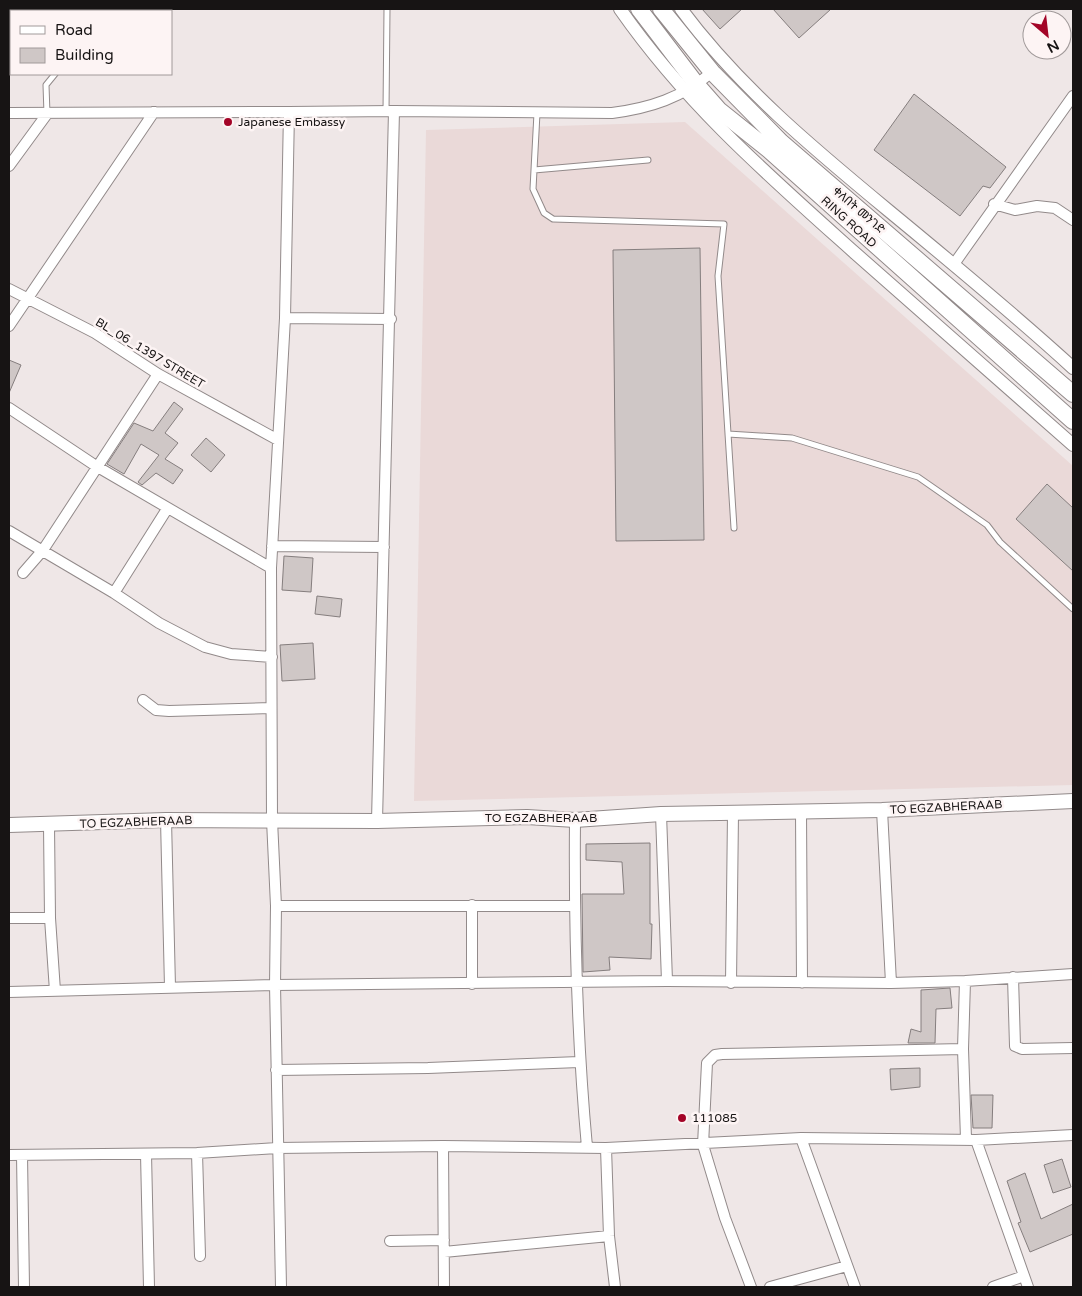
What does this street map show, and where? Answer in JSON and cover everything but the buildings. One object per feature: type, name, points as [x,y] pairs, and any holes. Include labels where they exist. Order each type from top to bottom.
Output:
[{"type":"highway","name":"RING ROAD","points":[[639,9],[691,88],[769,150],[1073,421]]},
{"type":"highway","name":"ቀለበት መንገድ","points":[[661,9],[712,72],[782,142],[1073,394]]},
{"type":"main road","name":"TO EGZABHERAAB","points":[[9,825],[166,820],[377,821],[527,818],[575,820],[661,814],[882,810],[1073,802]]},
{"type":"street","points":[[620,9],[642,41],[691,88],[752,161],[1073,446]]},
{"type":"street","points":[[681,9],[717,54],[790,127],[954,264],[1073,368]]},
{"type":"street","points":[[9,113],[390,111],[612,113],[644,108],[691,88],[712,72]]},
{"type":"street","points":[[954,264],[994,204],[1073,96]]},
{"type":"street","points":[[377,821],[391,319],[390,111]]},
{"type":"street","points":[[9,326],[154,112]]},
{"type":"street","points":[[280,1287],[275,985],[276,906],[272,820],[271,568],[285,318],[289,112]]},
{"type":"street","points":[[9,166],[47,114]]},
{"type":"street","points":[[994,204],[1015,210],[1037,206],[1056,208],[1073,220]]},
{"type":"street","name":"BL_06_1397 STREET","points":[[9,289],[95,333],[158,374],[278,440]]},
{"type":"street","points":[[285,318],[391,319]]},
{"type":"street","points":[[23,573],[43,550],[96,466],[158,374]]},
{"type":"street","points":[[9,408],[96,466],[271,568]]},
{"type":"street","points":[[114,593],[167,509]]},
{"type":"street","points":[[9,530],[114,593],[159,623],[205,647],[231,654],[272,657]]},
{"type":"street","points":[[272,546],[384,547]]},
{"type":"street","points":[[143,700],[156,710],[169,711],[271,708]]},
{"type":"street","points":[[882,810],[891,983]]},
{"type":"street","points":[[801,811],[802,983]]},
{"type":"street","points":[[731,983],[733,812]]},
{"type":"street","points":[[661,814],[667,981]]},
{"type":"street","points":[[166,820],[170,988]]},
{"type":"street","points":[[575,820],[574,906],[576,984],[579,1062],[587,1147]]},
{"type":"street","points":[[49,825],[50,918],[54,991]]},
{"type":"street","points":[[472,905],[472,984]]},
{"type":"street","points":[[276,906],[574,906]]},
{"type":"street","points":[[9,918],[50,918]]},
{"type":"street","points":[[9,992],[275,985],[576,984],[667,981],[891,983],[965,981],[1073,974]]},
{"type":"street","points":[[1013,977],[1016,1046],[1022,1049],[1073,1048]]},
{"type":"street","points":[[965,981],[963,1049],[971,1139],[1028,1287]]},
{"type":"street","points":[[751,1287],[725,1218],[703,1145],[707,1063],[715,1055],[963,1049]]},
{"type":"street","points":[[276,1070],[428,1068],[579,1062]]},
{"type":"street","points":[[9,1155],[197,1153],[278,1148],[443,1146],[606,1148],[703,1145],[800,1138],[971,1139],[1073,1135]]},
{"type":"street","points":[[800,1138],[855,1287]]},
{"type":"street","points":[[443,1146],[444,1287]]},
{"type":"street","points":[[606,1148],[609,1236],[615,1287]]},
{"type":"street","points":[[197,1153],[200,1256]]},
{"type":"street","points":[[146,1154],[149,1287]]},
{"type":"street","points":[[22,1155],[24,1287]]},
{"type":"street","points":[[444,1252],[609,1236]]},
{"type":"street","points":[[390,1241],[444,1240]]},
{"type":"street","points":[[770,1287],[847,1266]]},
{"type":"street","points":[[993,1287],[1024,1276]]},
{"type":"lane","points":[[387,9],[390,111]]},
{"type":"lane","points":[[47,114],[46,85],[55,75]]},
{"type":"lane","points":[[537,113],[533,189],[544,213],[553,219],[724,224],[718,276],[734,528]]},
{"type":"lane","points":[[534,170],[648,160]]},
{"type":"lane","points":[[728,434],[792,438],[918,477],[987,525],[1000,542],[1073,609]]},
{"type":"shaded area","points":[[685,122],[1073,466],[1073,785],[414,801],[426,130]]},
{"type":"place","name":"Japanese Embassy","points":[[228,122]]},
{"type":"place","name":"111085","points":[[682,1118]]}]
